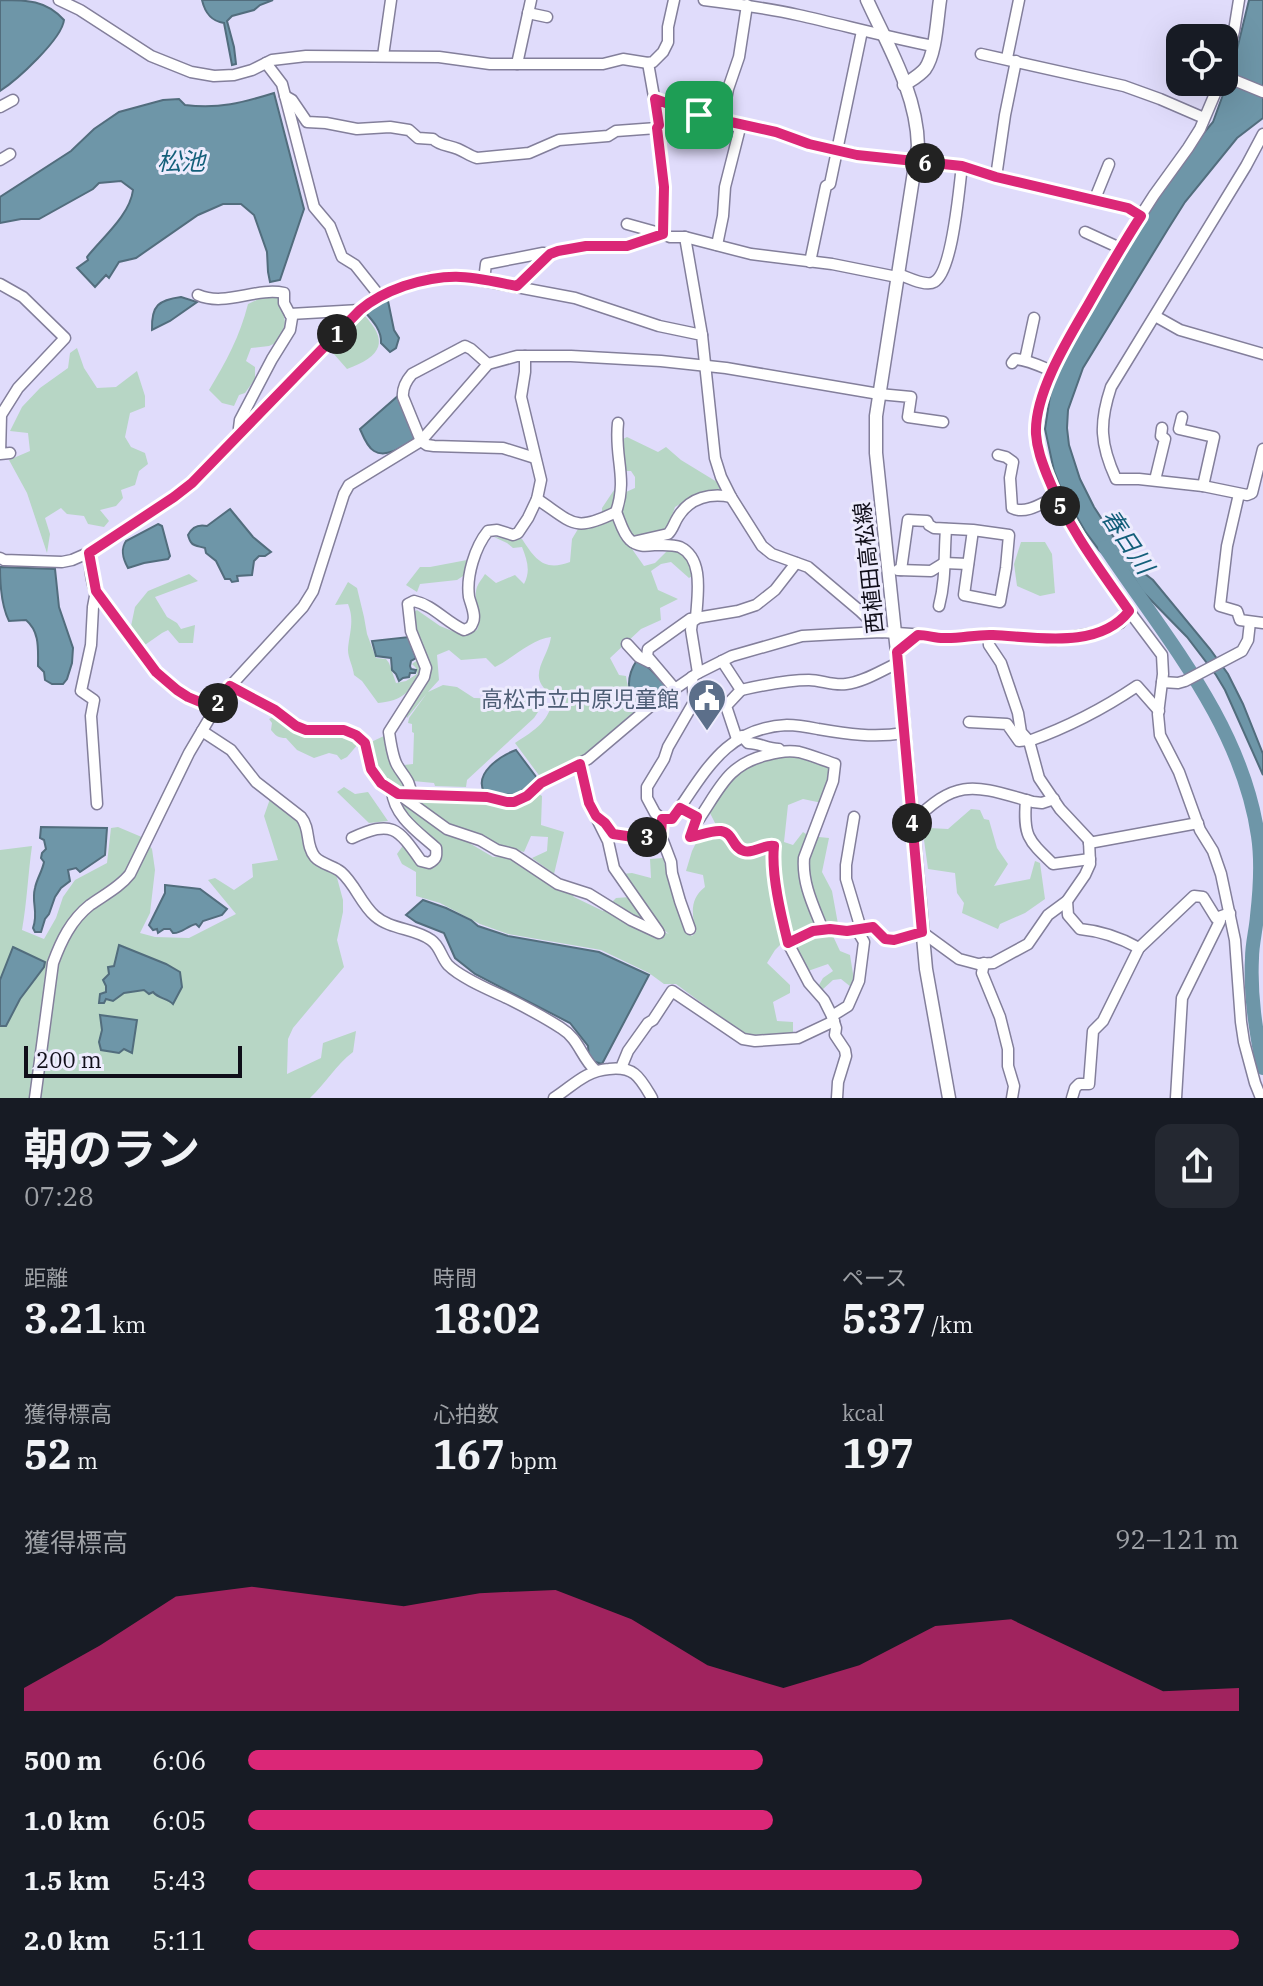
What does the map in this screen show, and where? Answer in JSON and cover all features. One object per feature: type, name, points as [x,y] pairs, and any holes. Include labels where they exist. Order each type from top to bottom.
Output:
[{"type":"main road","name":"西植田高松線","points":[[867,0],[916,118],[918,146],[879,394],[876,453],[895,571],[888,633],[897,657],[922,932],[949,1098]]},
{"type":"main road","points":[[904,85],[926,67],[933,46],[940,0]]},
{"type":"street","points":[[59,0],[74,3],[143,52],[169,65],[214,76],[234,75],[272,60],[306,56],[439,57],[490,64],[603,64],[623,59],[648,63],[663,52],[668,42],[674,0]]},
{"type":"street","points":[[383,56],[391,0]]},
{"type":"street","points":[[517,64],[531,0]]},
{"type":"street","points":[[704,0],[797,14],[933,46]]},
{"type":"street","points":[[996,177],[1019,0]]},
{"type":"street","points":[[1235,24],[1239,0]]},
{"type":"street","points":[[722,120],[739,57],[747,5]]},
{"type":"street","points":[[528,13],[547,17]]},
{"type":"street","points":[[810,262],[826,186],[830,184],[838,149],[862,31]]},
{"type":"street","points":[[981,54],[1124,86],[1204,118]]},
{"type":"street","points":[[266,63],[282,84],[314,207],[330,226],[342,257],[355,265],[378,294]]},
{"type":"street","points":[[648,63],[659,125],[664,187],[663,234]]},
{"type":"street","points":[[1238,82],[1263,92]]},
{"type":"street","points":[[285,96],[292,100],[307,122],[357,129],[390,127],[409,130],[418,138],[433,139],[436,143],[477,158],[529,153],[559,140],[657,128]]},
{"type":"street","points":[[1215,96],[1188,148],[1120,248],[1062,350],[1039,411],[1036,435],[1055,497],[1071,527],[1162,655],[1160,735],[1216,859],[1237,957],[1241,1022],[1261,1098]]},
{"type":"street","points":[[655,99],[699,115],[776,132],[809,144],[857,155],[962,166],[1128,208],[1141,216]]},
{"type":"street","points":[[0,107],[13,100]]},
{"type":"street","points":[[717,245],[725,187],[741,124]]},
{"type":"street","points":[[1263,134],[1123,364],[1103,410],[1106,456],[1116,479],[1155,480],[1247,495],[1252,493],[1263,449]]},
{"type":"street","points":[[1094,201],[1109,164]]},
{"type":"street","points":[[627,224],[670,237],[685,237],[751,254],[832,264],[933,284],[938,280],[950,247],[962,166]]},
{"type":"street","points":[[1085,232],[1120,248]]},
{"type":"street","points":[[484,280],[486,264],[575,247],[627,246],[663,234]]},
{"type":"street","points":[[685,237],[702,335],[715,458],[731,497],[762,546],[772,554],[808,567],[888,633]]},
{"type":"street","points":[[517,286],[550,254]]},
{"type":"street","points":[[0,558],[62,562],[89,553],[134,524],[192,483],[373,299],[430,278],[458,276],[575,298],[659,326],[702,335]]},
{"type":"street","points":[[0,284],[23,297],[65,338],[18,388],[1,415],[0,454],[10,453]]},
{"type":"street","points":[[198,295],[206,299],[284,293],[284,303],[292,318],[290,330],[240,420],[241,434]]},
{"type":"street","points":[[290,314],[360,310]]},
{"type":"street","points":[[1155,316],[1180,330],[1263,354]]},
{"type":"street","points":[[1025,360],[1034,318]]},
{"type":"street","points":[[488,364],[465,346],[412,374],[402,393],[421,441],[427,445],[503,448],[535,458]]},
{"type":"street","points":[[35,1098],[53,963],[70,926],[125,881],[189,753],[218,703],[303,607],[318,577],[349,485],[421,441],[488,364],[525,356],[571,356],[704,365],[911,397],[908,417],[943,422]]},
{"type":"street","points":[[411,795],[411,787],[396,764],[389,732],[424,677],[426,668],[411,631],[408,604],[414,601],[422,603],[456,627],[464,630],[471,627],[474,621],[470,599],[472,563],[481,540],[488,531],[518,533],[537,499],[541,480],[521,397],[525,356]]},
{"type":"street","points":[[1012,363],[1015,359],[1025,360],[1052,371]]},
{"type":"street","points":[[1182,417],[1179,429],[1214,437],[1203,486]]},
{"type":"street","points":[[618,423],[616,441],[623,487],[616,512],[625,533],[631,542],[641,546],[679,546],[696,566],[697,574],[696,619],[692,622],[691,630],[694,702],[647,787],[647,798],[655,813],[662,819],[672,819],[727,746],[765,728],[790,725],[855,735],[904,733]]},
{"type":"street","points":[[1155,480],[1165,439],[1161,436],[1162,428]]},
{"type":"street","points":[[998,455],[1013,462],[1010,478],[1012,508],[1025,511],[1055,497]]},
{"type":"street","points":[[1239,494],[1227,546],[1220,606],[1237,611],[1240,620],[1263,623]]},
{"type":"street","points":[[631,542],[668,534],[687,505],[709,495],[731,497]]},
{"type":"street","points":[[537,499],[577,524],[589,524],[616,512]]},
{"type":"street","points":[[968,564],[944,563],[931,571],[895,571],[908,520],[927,521],[934,528],[973,530],[1009,535],[1000,602],[964,595],[973,530]]},
{"type":"street","points":[[939,606],[945,570],[946,529]]},
{"type":"street","points":[[89,553],[96,591],[91,645],[81,691],[94,700],[91,716],[97,804]]},
{"type":"street","points":[[675,689],[651,663],[647,656],[648,649],[690,619],[756,605],[775,590],[796,563]]},
{"type":"street","points":[[96,591],[156,672],[188,697],[205,704],[218,703]]},
{"type":"street","points":[[395,792],[487,797],[514,802],[527,796],[541,783],[580,764],[653,704],[695,675],[732,656],[802,636],[888,633],[943,638],[988,634],[1054,640],[1100,632],[1120,623],[1129,611]]},
{"type":"street","points":[[1162,682],[1178,683],[1242,651],[1248,640],[1250,622]]},
{"type":"street","points":[[788,943],[813,931],[873,927],[885,939],[894,940],[922,932],[959,959],[978,964],[993,963],[1028,944],[1048,915],[1067,901],[1085,875],[1090,864],[1089,840],[1060,809],[1039,778],[1028,740],[1021,732],[1018,713],[1001,663],[989,645],[988,634]]},
{"type":"street","points":[[823,930],[809,894],[803,866],[833,781],[835,764],[797,752],[771,749],[760,743],[748,743],[739,738],[726,706],[741,690],[786,681],[812,679],[847,684],[861,680],[897,657],[918,635]]},
{"type":"street","points":[[627,644],[639,657],[651,663]]},
{"type":"street","points":[[722,661],[741,690]]},
{"type":"street","points":[[230,686],[306,730],[344,730],[356,735],[365,743],[371,769],[381,783],[447,829],[513,854],[558,884],[589,894],[659,933],[614,868],[608,841],[589,803],[580,764]]},
{"type":"street","points":[[969,722],[1007,724],[1019,741],[1028,740],[1048,735],[1106,707],[1137,686],[1159,711]]},
{"type":"street","points":[[202,731],[231,750],[256,782],[301,817],[307,824],[309,844],[316,858],[342,872],[375,916],[388,924],[427,937],[435,942],[448,965],[482,987],[564,1029],[595,1070]]},
{"type":"street","points":[[680,808],[699,819],[739,765],[784,751]]},
{"type":"street","points":[[912,823],[931,803],[962,789],[976,787],[1042,803],[1054,799]]},
{"type":"street","points":[[352,838],[373,828],[390,828],[407,841],[421,861],[429,863],[435,859],[436,848],[403,818],[395,806],[395,792]]},
{"type":"street","points":[[1026,800],[1025,827],[1033,844],[1053,864],[1090,859]]},
{"type":"street","points":[[596,816],[613,834],[640,838],[661,835]]},
{"type":"street","points":[[697,817],[690,837],[722,831],[731,836],[737,848],[744,851],[751,852],[767,844],[774,846],[780,912],[788,943],[809,983],[824,1000],[836,1028],[835,1035],[845,1050],[837,1098]]},
{"type":"street","points":[[621,1068],[628,1051],[672,991],[743,1039],[755,1041],[798,1038],[833,1019],[848,1006],[859,981],[864,942],[846,879],[854,817]]},
{"type":"street","points":[[662,819],[661,835],[690,929]]},
{"type":"street","points":[[1089,843],[1198,823]]},
{"type":"street","points":[[1072,1098],[1079,1084],[1089,1084],[1093,1031],[1103,1021],[1139,948],[1194,896],[1203,897],[1216,918],[1230,913]]},
{"type":"street","points":[[1067,901],[1068,915],[1080,929],[1097,931],[1139,948]]},
{"type":"street","points":[[1176,1098],[1182,998],[1220,921],[1219,917]]},
{"type":"street","points":[[984,963],[982,973],[1000,1017],[1008,1049],[1008,1066],[1014,1086],[1012,1098]]},
{"type":"street","points":[[554,1098],[595,1070],[621,1068],[631,1070],[652,1098]]},
{"type":"green space","points":[[267,295],[281,296],[285,322],[282,340],[269,346],[251,348],[246,361],[255,367],[255,379],[245,393],[239,395],[234,406],[222,403],[209,390],[232,348],[248,304]]},
{"type":"green space","points":[[362,313],[376,332],[378,347],[368,359],[347,369],[333,353]]},
{"type":"green space","points":[[77,348],[84,368],[97,388],[116,387],[137,371],[145,407],[130,413],[125,437],[131,447],[145,453],[148,464],[139,471],[135,485],[121,490],[123,498],[116,506],[100,510],[109,521],[104,527],[88,524],[84,516],[67,514],[61,508],[45,518],[50,534],[47,553],[27,493],[9,460],[30,451],[28,433],[10,431],[22,407],[40,388],[68,368],[70,353]]},
{"type":"green space","points":[[627,437],[658,452],[666,447],[717,482],[721,489],[700,492],[675,507],[664,531],[625,539],[644,566],[655,563],[669,549],[686,558],[695,574],[689,578],[671,562],[651,571],[658,590],[678,599],[660,608],[661,620],[641,629],[610,658],[619,675],[626,676],[630,690],[637,697],[660,693],[581,758],[541,778],[515,743],[535,729],[552,704],[553,695],[544,689],[539,675],[551,637],[530,645],[495,667],[486,658],[461,660],[449,650],[437,655],[439,680],[428,692],[443,685],[457,687],[474,698],[546,700],[534,718],[467,780],[466,787],[435,786],[434,783],[413,781],[404,765],[413,764],[414,733],[412,724],[408,723],[427,693],[407,718],[405,713],[426,681],[411,614],[417,610],[440,626],[462,635],[477,630],[476,593],[485,574],[496,583],[515,575],[524,584],[528,570],[522,547],[513,548],[494,537],[522,539],[536,558],[547,564],[570,562],[572,539],[578,529],[602,522],[602,508],[616,487],[626,492],[635,488],[635,477],[631,471],[623,471],[619,441]]},
{"type":"green space","points":[[1021,542],[1045,542],[1052,554],[1055,593],[1040,596],[1017,586],[1014,564]]},
{"type":"green space","points":[[467,560],[466,574],[457,580],[420,584],[417,592],[406,585],[420,567]]},
{"type":"green space","points":[[189,574],[198,581],[155,597],[167,617],[181,629],[195,625],[193,643],[179,643],[168,630],[142,647],[130,631],[135,607],[148,591]]},
{"type":"green space","points":[[348,582],[357,588],[376,658],[386,659],[396,683],[417,674],[412,664],[419,659],[422,670],[418,677],[405,694],[394,700],[378,703],[354,675],[348,650],[350,610],[348,604],[335,605]]},
{"type":"green space","points":[[277,715],[295,728],[342,732],[359,743],[341,760],[329,753],[314,758],[297,750],[286,738],[279,737],[271,730],[269,719]]},
{"type":"green space","points":[[386,735],[408,790],[395,789],[385,779],[376,762],[369,743]]},
{"type":"green space","points":[[787,754],[832,766],[822,803],[803,799],[788,805],[784,842],[793,845],[803,832],[809,836],[829,838],[822,872],[832,891],[838,924],[832,934],[840,951],[850,955],[854,980],[851,987],[841,979],[833,980],[822,990],[819,985],[823,978],[833,971],[828,964],[808,971],[789,936],[767,963],[790,985],[790,993],[773,1002],[777,1021],[793,1022],[793,1033],[775,1034],[764,1039],[749,1038],[676,984],[664,984],[649,973],[601,950],[508,934],[480,924],[440,903],[416,896],[416,872],[402,864],[397,854],[404,844],[416,861],[440,858],[406,817],[395,796],[468,838],[471,844],[493,857],[508,856],[569,890],[574,897],[603,911],[616,898],[630,897],[655,928],[669,934],[659,926],[622,874],[651,878],[650,859],[663,858],[687,932],[692,936],[696,932],[694,902],[705,887],[703,875],[686,871],[703,829],[716,825],[709,811],[727,782],[745,766]]},
{"type":"green space","points":[[344,787],[355,794],[368,792],[388,821],[369,823],[337,792]]},
{"type":"green space","points":[[537,793],[542,796],[541,825],[564,832],[554,874],[532,858],[547,851],[548,837],[531,836],[524,852],[449,826],[418,805],[419,798],[486,800],[506,806]]},
{"type":"green space","points":[[270,799],[303,826],[305,843],[336,874],[343,900],[337,940],[344,967],[293,1028],[288,1039],[287,1074],[321,1058],[323,1043],[356,1031],[353,1052],[310,1098],[0,1098],[0,1026],[6,1026],[20,999],[44,967],[0,980],[0,850],[32,846],[22,930],[44,939],[63,897],[75,880],[107,863],[111,828],[118,827],[144,838],[152,849],[155,870],[150,913],[140,933],[155,937],[189,938],[236,914],[208,880],[215,878],[234,890],[253,877],[252,864],[278,860],[264,816]]},
{"type":"green space","points":[[971,809],[980,810],[984,819],[989,820],[997,848],[1008,864],[994,886],[1030,879],[1035,861],[1040,863],[1045,899],[1025,913],[1000,924],[998,929],[962,913],[964,903],[957,893],[955,873],[928,869],[924,840],[929,828],[948,829]]},
{"type":"water","points":[[0,0],[35,2],[50,8],[64,20],[56,38],[47,48],[0,91]]},
{"type":"water","points":[[202,0],[273,0],[254,10],[232,16],[227,21],[236,64],[232,65],[224,23],[209,16]]},
{"type":"water","points":[[1249,0],[1263,0],[1263,118],[1237,138],[1185,202],[1083,368],[1068,410],[1067,428],[1080,479],[1122,550],[1136,567],[1153,580],[1228,674],[1263,754],[1263,775],[1216,675],[1187,637],[1142,591],[1131,574],[1119,562],[1109,560],[1085,531],[1054,471],[1045,429],[1057,369],[1154,200],[1213,122],[1222,96],[1238,96],[1238,45]]},
{"type":"water","name":"松池","points":[[274,93],[304,209],[280,280],[270,282],[267,252],[254,215],[241,204],[223,204],[198,215],[136,258],[119,262],[109,278],[106,275],[95,287],[77,268],[88,260],[87,257],[127,208],[133,190],[121,181],[99,183],[39,219],[0,223],[0,197],[71,151],[94,129],[119,112],[163,100],[179,99],[185,105],[220,106]]},
{"type":"water","points":[[387,296],[394,330],[399,338],[396,348],[390,352],[381,343],[378,330],[365,312],[374,302]]},
{"type":"water","points":[[181,297],[197,302],[152,330],[153,315],[158,305]]},
{"type":"water","points":[[399,395],[416,438],[396,450],[379,453],[369,447],[360,429]]},
{"type":"water","points":[[230,509],[253,537],[271,552],[254,561],[252,575],[237,576],[238,581],[232,582],[225,579],[205,548],[192,544],[188,535],[193,528],[207,526]]},
{"type":"water","points":[[158,524],[162,526],[170,556],[168,559],[128,568],[123,554],[126,541]]},
{"type":"water","points":[[0,567],[55,569],[59,607],[73,648],[72,663],[63,684],[45,680],[44,672],[38,666],[37,641],[31,625],[26,620],[9,621],[3,602]]},
{"type":"water","points":[[409,637],[416,658],[410,666],[416,670],[399,681],[392,670],[391,658],[376,656],[372,641]]},
{"type":"water","points":[[637,660],[665,684],[665,688],[645,696],[632,693],[630,677]]},
{"type":"water","points":[[516,750],[537,778],[519,794],[484,792],[483,778],[490,766]]},
{"type":"water","points":[[41,827],[107,828],[105,855],[80,872],[76,868],[68,870],[70,881],[55,897],[41,932],[35,932],[34,893],[44,862],[42,853],[46,849],[44,840],[40,838]]},
{"type":"water","points":[[165,885],[200,889],[227,909],[222,915],[203,921],[199,927],[196,924],[176,933],[164,929],[158,933],[149,925],[165,893]]},
{"type":"water","points":[[423,900],[446,908],[478,926],[508,936],[599,952],[649,975],[602,1064],[589,1060],[588,1046],[570,1023],[475,974],[455,958],[444,933],[406,915]]},
{"type":"water","points":[[119,945],[180,972],[182,987],[173,1004],[144,990],[124,993],[113,1001],[106,999],[104,1003],[99,1003],[100,994],[106,992],[103,980],[109,974],[108,967],[114,966]]},
{"type":"water","points":[[13,947],[45,962],[6,1026],[0,1026],[0,980]]},
{"type":"water","points":[[100,1015],[137,1020],[132,1053],[124,1049],[119,1053],[101,1050]]},
{"type":"waterway","name":"春日川","points":[[1105,547],[1198,684],[1236,757],[1249,795],[1260,856],[1252,972],[1254,1013],[1263,1068]]},
{"type":"place","name":"高松市立中原児童館","points":[[707,732]]},
{"type":"route","points":[[655,99],[699,115],[776,132],[809,144],[857,155],[974,168],[996,177],[1128,208],[1141,216],[1062,350],[1052,371],[1036,426],[1038,448],[1065,517],[1129,611],[1120,623],[1100,632],[1054,640],[988,634],[943,638],[918,635],[897,652],[922,932],[894,940],[885,939],[873,927],[813,931],[788,943],[780,912],[774,846],[767,844],[751,852],[744,851],[737,848],[731,836],[722,831],[690,837],[697,817],[680,808],[672,819],[662,819],[661,835],[640,838],[613,834],[596,816],[589,803],[580,764],[541,783],[527,796],[514,802],[487,797],[398,794],[381,783],[371,769],[365,743],[356,735],[344,730],[306,730],[230,686],[218,703],[205,704],[177,690],[156,672],[96,591],[92,578],[89,553],[192,483],[373,299],[430,278],[444,276],[472,277],[517,286],[550,254],[558,251],[586,246],[627,246],[663,234],[664,187],[655,99]]}]
